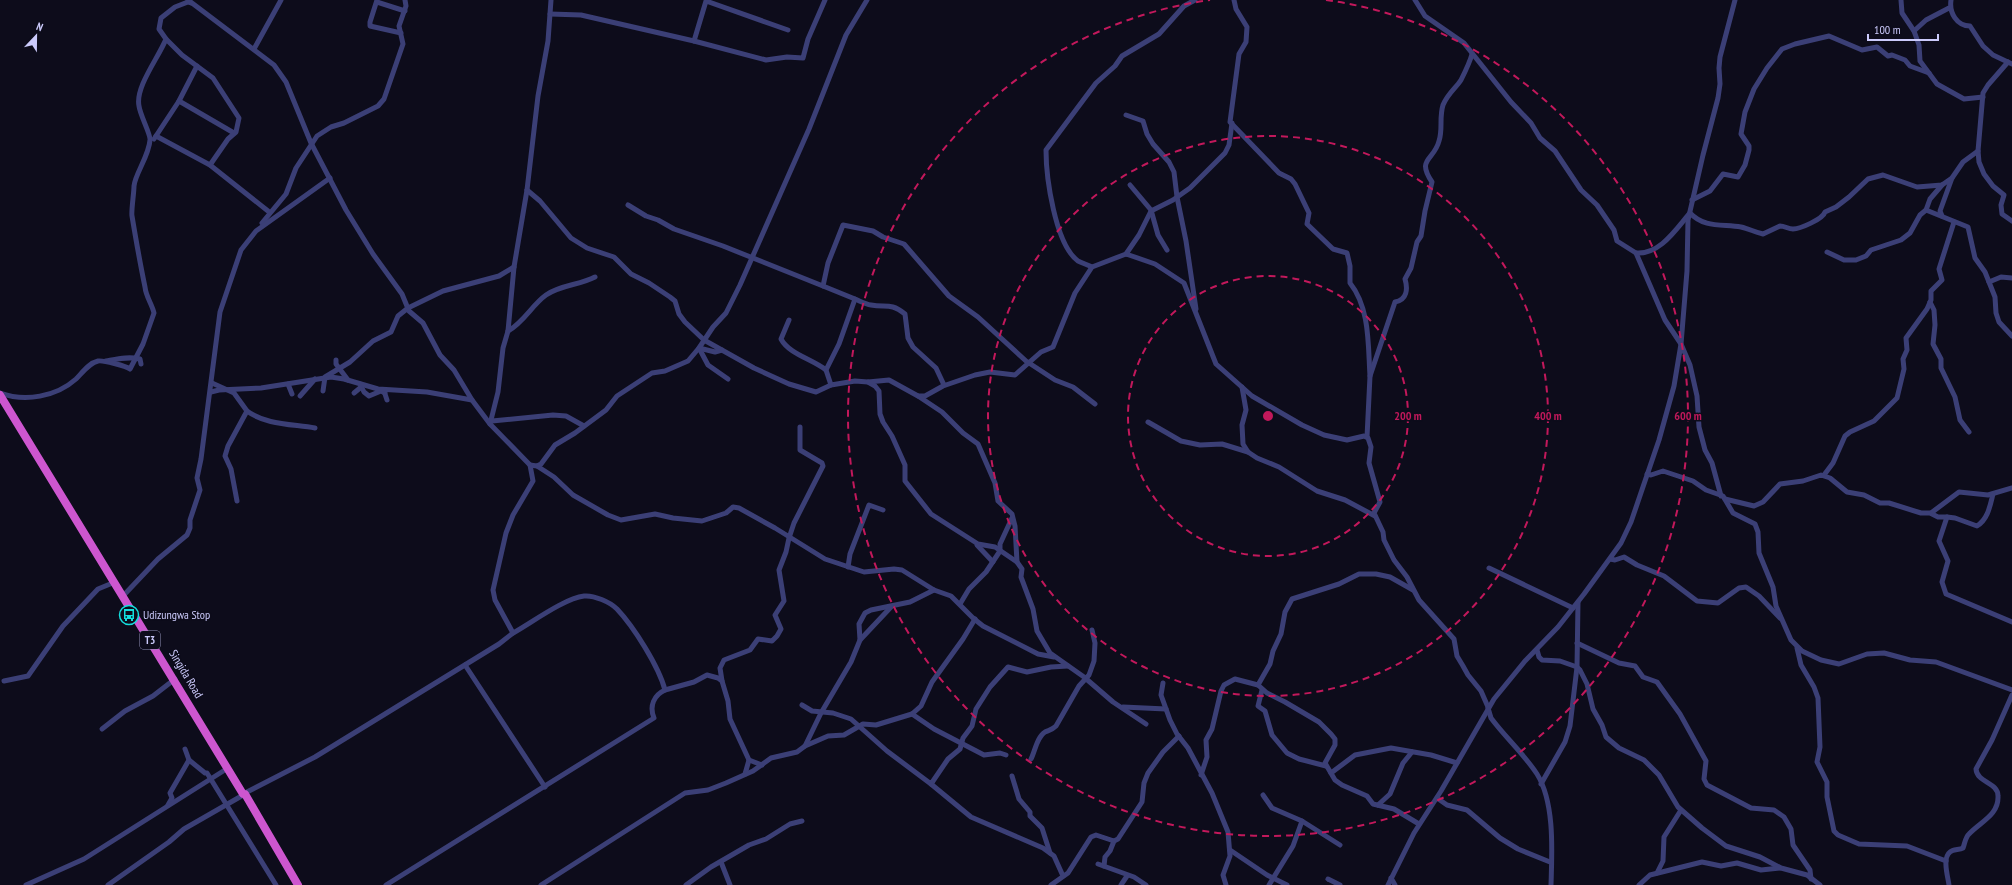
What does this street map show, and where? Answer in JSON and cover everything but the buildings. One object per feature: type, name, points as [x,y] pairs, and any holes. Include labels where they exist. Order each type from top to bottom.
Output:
[{"type":"highway","name":"Singida Road","points":[[0,394],[298,885]]},
{"type":"street","points":[[254,49],[281,0]]},
{"type":"street","points":[[389,6],[391,0]]},
{"type":"street","points":[[123,596],[158,559],[178,543],[190,528],[190,520],[200,490],[197,478],[201,459],[222,306],[241,250],[286,194],[293,174],[311,143],[331,127],[344,123],[382,103],[388,93],[403,42],[399,26],[405,11],[405,0]]},
{"type":"street","points":[[491,422],[498,392],[503,348],[508,331],[514,267],[527,190],[551,0]]},
{"type":"street","points":[[550,14],[581,16],[694,41],[766,60],[783,57],[804,58],[808,39],[825,0]]},
{"type":"street","points":[[537,466],[555,445],[606,410],[617,396],[640,380],[652,374],[686,362],[699,348],[726,313],[809,129],[846,35],[867,0]]},
{"type":"street","points":[[1092,267],[1078,260],[1070,251],[1059,229],[1048,184],[1046,150],[1096,83],[1115,66],[1122,56],[1159,34],[1184,6],[1195,0]]},
{"type":"street","points":[[918,396],[931,393],[944,385],[990,372],[1015,374],[1028,362],[1035,359],[1041,352],[1053,347],[1075,293],[1092,267],[1126,254],[1139,235],[1151,211],[1190,188],[1226,153],[1229,145],[1232,123],[1230,112],[1239,54],[1246,42],[1247,34],[1247,27],[1236,9],[1234,0]]},
{"type":"street","points":[[1415,0],[1425,16],[1458,38],[1511,102],[1531,123],[1540,138],[1555,151],[1581,190],[1597,205],[1614,230],[1617,241],[1636,253],[1645,254],[1656,249],[1668,239],[1690,213]]},
{"type":"street","points":[[1388,885],[1419,824],[1437,798],[1489,707],[1515,672],[1537,650],[1578,602],[1621,543],[1631,522],[1671,400],[1681,344],[1692,200],[1718,98],[1720,84],[1720,57],[1735,0]]},
{"type":"street","points":[[1901,0],[1902,13],[1914,31],[1919,45],[1920,61],[1937,84],[1960,97],[1969,99],[1983,97]]},
{"type":"street","points":[[1951,0],[1949,8],[1952,15],[1962,24],[1970,26],[1983,46],[1993,55],[2010,63],[1988,85],[1983,97],[1978,151],[1984,174],[1993,186],[2004,195],[2001,205],[2001,213],[2012,221]]},
{"type":"street","points":[[401,33],[370,26],[370,22],[377,1],[405,11]]},
{"type":"street","points":[[694,41],[706,1],[788,30]]},
{"type":"street","points":[[210,165],[228,139],[238,129],[239,118],[213,78],[166,39],[159,29],[161,18],[181,4],[188,2],[274,65],[286,82],[311,143],[352,221],[399,290],[408,308],[423,323],[440,355],[454,370],[472,400],[491,422],[530,464],[537,466],[554,477],[567,492],[617,519],[629,519],[655,514],[673,518],[702,521],[726,513],[734,507],[775,528],[825,559],[864,572],[894,569],[902,570],[934,590],[951,596],[975,620],[1038,654],[1054,657],[1086,679],[1120,707],[1146,724]]},
{"type":"street","points":[[1914,31],[1926,20],[1949,8]]},
{"type":"street","points":[[1692,200],[1710,191],[1723,174],[1738,177],[1742,171],[1749,150],[1741,134],[1748,104],[1757,83],[1782,49],[1795,44],[1829,36],[1862,50],[1877,47],[1888,56],[1892,55],[1905,60],[1910,66],[1929,73]]},
{"type":"street","points":[[0,394],[13,396],[42,396],[60,390],[72,382],[92,364],[98,361],[130,369],[137,358],[154,313],[145,288],[132,215],[135,183],[148,152],[150,142],[149,133],[144,124],[139,108],[139,99],[146,75],[166,39]]},
{"type":"street","points":[[1370,376],[1387,328],[1391,311],[1395,302],[1401,301],[1405,296],[1407,286],[1405,279],[1410,268],[1417,242],[1422,236],[1425,211],[1432,182],[1425,171],[1426,164],[1429,156],[1437,148],[1440,140],[1440,118],[1444,104],[1451,90],[1460,81],[1472,54]]},
{"type":"street","points":[[150,142],[156,136],[179,101],[197,66]]},
{"type":"street","points":[[179,101],[234,133]]},
{"type":"street","points":[[1126,115],[1143,122],[1147,134],[1153,144],[1169,162],[1174,172],[1196,312]]},
{"type":"street","points":[[1232,123],[1279,173],[1291,179],[1295,184],[1309,213],[1307,224],[1333,249],[1347,253],[1350,266],[1350,282],[1363,308],[1370,376],[1367,437],[1371,447],[1369,463],[1380,502],[1374,513],[1383,532],[1384,540],[1397,564],[1407,577],[1413,590],[1426,608],[1454,639],[1458,656],[1468,676],[1481,691],[1489,707],[1490,718],[1526,759],[1536,773],[1549,805],[1551,885]]},
{"type":"street","points":[[156,136],[210,165],[268,210]]},
{"type":"street","points":[[1942,216],[1940,211],[1952,178],[1963,162],[1978,151]]},
{"type":"street","points":[[1690,213],[1695,218],[1703,222],[1719,226],[1743,228],[1763,234],[1780,226],[1797,229],[1808,222],[1814,222],[1824,215],[1825,212],[1836,207],[1873,176],[1883,175],[1917,188],[1942,185]]},
{"type":"street","points":[[256,231],[330,178]]},
{"type":"street","points":[[1827,252],[1844,260],[1856,260],[1866,256],[1871,250],[1892,245],[1908,235],[1920,215],[1926,210],[1930,199],[1942,185],[1952,178]]},
{"type":"street","points":[[1130,185],[1151,211],[1158,235],[1167,250]]},
{"type":"street","points":[[527,190],[540,201],[571,238],[587,248],[614,257],[631,274],[649,282],[675,301],[679,314],[685,322],[704,340],[754,368],[796,387],[816,392],[831,384],[855,381],[868,382],[889,380],[918,396],[942,412],[963,433],[976,441],[986,459],[990,473],[996,483],[998,501],[1007,508],[1013,517],[1017,562]]},
{"type":"street","points":[[628,205],[674,230],[751,257],[872,305],[887,305],[898,309],[905,314],[908,338],[913,347],[936,368],[944,385]]},
{"type":"street","points":[[1926,210],[1968,228],[1975,258],[1985,272],[1995,297],[1998,322],[2012,336]]},
{"type":"street","points":[[1824,475],[1834,463],[1845,436],[1850,432],[1874,421],[1897,398],[1904,369],[1903,359],[1907,350],[1907,336],[1913,331],[1930,302],[1931,291],[1942,280],[1939,269],[1954,222]]},
{"type":"street","points":[[823,286],[828,263],[843,225],[873,231],[883,237],[904,244],[949,296],[978,317],[1028,362],[1055,380],[1073,388],[1095,404]]},
{"type":"street","points":[[1636,253],[1665,320],[1681,344],[1692,372],[1697,396],[1699,427],[1705,450],[1712,463],[1723,497],[1733,513],[1751,522],[1757,528],[1759,553],[1771,581],[1776,606],[1797,648],[1801,665],[1814,687],[1818,698],[1820,747],[1817,762],[1827,782],[1827,797],[1834,831],[1838,835],[1859,844],[1907,846],[1946,860]]},
{"type":"street","points":[[1126,254],[1155,264],[1184,283],[1218,368],[1242,386],[1256,400],[1309,429],[1342,439],[1367,437]]},
{"type":"street","points":[[210,392],[253,389],[325,377],[350,362],[373,341],[391,332],[398,316],[408,308],[443,291],[499,276],[514,267]]},
{"type":"street","points":[[508,331],[516,327],[546,294],[555,290],[586,282],[595,277]]},
{"type":"street","points":[[1989,282],[2001,277],[2012,278]]},
{"type":"street","points":[[826,370],[838,344],[855,299]]},
{"type":"street","points":[[1930,302],[1934,310],[1935,324],[1933,344],[1941,359],[1941,368],[1955,397],[1960,420],[1969,432]]},
{"type":"street","points":[[789,320],[780,339],[784,345],[816,362],[826,370],[831,384]]},
{"type":"street","points":[[699,348],[715,352],[722,350]]},
{"type":"street","points":[[699,348],[708,365],[728,379]]},
{"type":"street","points":[[103,362],[123,358],[137,358],[140,359],[141,364]]},
{"type":"street","points":[[336,360],[336,364],[341,368],[348,380]]},
{"type":"street","points":[[325,377],[348,380],[360,386],[385,391],[437,394],[472,400]]},
{"type":"street","points":[[323,391],[325,377]]},
{"type":"street","points":[[300,396],[315,379]]},
{"type":"street","points":[[868,382],[875,386],[879,391],[880,414],[905,465],[905,481],[931,514],[974,542],[992,562]]},
{"type":"street","points":[[212,383],[223,390],[238,396],[248,411],[254,416],[280,424],[315,428]]},
{"type":"street","points":[[288,384],[292,394]]},
{"type":"street","points":[[360,386],[369,396],[385,391]]},
{"type":"street","points":[[354,393],[360,386]]},
{"type":"street","points":[[1242,386],[1246,410],[1242,425],[1243,444],[1248,452]]},
{"type":"street","points":[[385,391],[387,400]]},
{"type":"street","points":[[237,501],[231,469],[225,456],[228,446],[248,411]]},
{"type":"street","points":[[491,422],[553,415],[566,416],[584,426]]},
{"type":"street","points":[[1148,422],[1182,440],[1200,445],[1222,444],[1248,452],[1279,467],[1318,491],[1345,500],[1375,516]]},
{"type":"street","points":[[744,775],[749,760],[730,719],[728,701],[720,668],[724,660],[750,650],[758,639],[772,641],[781,629],[775,614],[784,601],[779,570],[786,552],[789,538],[823,466],[822,463],[800,450],[800,427]]},
{"type":"street","points":[[513,633],[495,600],[493,590],[506,533],[513,515],[533,481],[530,464]]},
{"type":"street","points":[[1647,474],[1651,475],[1663,471],[1693,481],[1706,490],[1723,497],[1754,506],[1763,502],[1780,484],[1824,475],[1847,492],[1864,495],[1880,503],[1889,503],[1921,513],[1931,513],[1938,517],[1955,518],[1977,526],[1982,523],[1990,510],[1993,494]]},
{"type":"street","points":[[1931,513],[1959,492],[1993,494],[2012,488]]},
{"type":"street","points":[[848,567],[850,554],[869,505],[883,510]]},
{"type":"street","points":[[960,604],[969,589],[986,572],[1000,551],[1000,544],[1013,517]]},
{"type":"street","points":[[1947,517],[1939,541],[1948,561],[1942,582],[1946,594],[2012,622]]},
{"type":"street","points":[[974,542],[995,547],[1017,562],[1022,569],[1021,577],[1033,609],[1037,631],[1054,657]]},
{"type":"street","points":[[1610,559],[1615,560],[1624,557],[1637,565],[1664,576],[1690,594],[1697,601],[1718,603],[1739,588],[1746,587],[1759,596],[1783,620]]},
{"type":"street","points":[[1489,568],[1573,608]]},
{"type":"street","points":[[1413,590],[1390,577],[1376,574],[1359,574],[1339,584],[1292,599],[1285,612],[1281,634],[1273,651],[1270,664],[1260,688],[1258,706],[1267,715],[1272,735],[1292,756],[1326,766],[1342,785],[1366,796],[1373,804],[1394,809],[1419,824]]},
{"type":"street","points":[[4,681],[28,676],[63,626],[98,590],[115,582]]},
{"type":"street","points":[[860,640],[859,624],[865,613],[871,610],[910,602],[934,590]]},
{"type":"street","points":[[108,885],[169,842],[184,829],[228,805],[244,794],[315,757],[499,644],[513,633],[557,607],[578,598],[585,596],[606,602],[616,608],[630,626],[662,677],[665,690]]},
{"type":"street","points":[[1541,784],[1568,732],[1577,667],[1578,602]]},
{"type":"street","points":[[805,746],[821,713],[851,662],[860,640],[891,607]]},
{"type":"street","points":[[541,885],[685,793],[708,790],[744,775],[771,758],[797,752],[805,746],[828,736],[844,735],[863,724],[876,725],[912,714],[921,706],[932,682],[975,620]]},
{"type":"street","points":[[1031,759],[1038,740],[1044,733],[1056,726],[1079,686],[1086,679],[1094,661],[1095,643],[1092,630]]},
{"type":"street","points":[[1577,643],[1619,663],[1635,666],[1644,677],[1657,682],[1680,714],[1706,761],[1704,779],[1707,785],[1751,808],[1774,810],[1784,817],[1791,829],[1793,846],[1810,870],[1811,879]]},
{"type":"street","points":[[1797,648],[1821,660],[1839,664],[1867,654],[1884,653],[1910,660],[1936,662],[2012,690]]},
{"type":"street","points":[[1537,650],[1539,658],[1542,660],[1560,661],[1577,667],[1587,684],[1592,704],[1606,737],[1619,748],[1644,760],[1659,775],[1681,810],[1719,842],[1746,854],[1760,857],[1781,868],[1806,875],[1820,885]]},
{"type":"street","points":[[465,665],[545,787]]},
{"type":"street","points":[[931,784],[948,759],[960,749],[972,726],[974,712],[986,692],[1008,668],[1027,672],[1051,667],[1068,666]]},
{"type":"street","points":[[386,885],[654,718],[651,711],[652,703],[661,692],[694,682],[707,676],[718,678],[722,681]]},
{"type":"street","points":[[1201,775],[1207,757],[1206,740],[1212,729],[1214,716],[1224,685],[1235,679],[1260,688],[1319,722],[1332,734],[1335,739],[1335,745],[1327,758],[1326,766]]},
{"type":"street","points":[[102,729],[124,711],[153,696],[174,680]]},
{"type":"street","points":[[1163,683],[1161,695],[1166,709],[1179,736],[1188,748],[1201,775],[1212,793],[1226,827],[1230,850],[1223,875],[1226,885]]},
{"type":"street","points":[[1949,885],[1946,860],[1949,852],[1962,848],[1969,834],[1988,819],[1995,809],[1998,798],[1997,791],[1978,777],[1976,769],[1992,740],[2012,695]]},
{"type":"street","points":[[802,705],[810,711],[832,713],[851,719],[887,751],[931,784],[971,817],[1050,853],[1054,856],[1063,876]]},
{"type":"street","points":[[1120,707],[1166,709]]},
{"type":"street","points":[[912,714],[934,729],[984,755],[1000,753],[1006,755]]},
{"type":"street","points":[[1104,866],[1104,857],[1110,851],[1114,841],[1118,840],[1142,802],[1144,783],[1148,773],[1163,752],[1179,736]]},
{"type":"street","points":[[185,748],[189,760],[207,773],[211,778],[276,885]]},
{"type":"street","points":[[1331,773],[1351,758],[1360,754],[1391,748],[1404,749],[1457,763]]},
{"type":"street","points":[[1378,805],[1390,794],[1403,763],[1412,752]]},
{"type":"street","points":[[168,806],[172,798],[170,793],[189,760]]},
{"type":"street","points":[[749,760],[762,765]]},
{"type":"street","points":[[26,885],[84,859],[228,768]]},
{"type":"street","points":[[1012,776],[1019,799],[1030,812],[1030,816],[1042,828],[1050,853]]},
{"type":"street","points":[[1263,795],[1272,808],[1302,821],[1340,845]]},
{"type":"street","points":[[1437,798],[1447,805],[1473,813],[1500,838],[1518,849],[1550,862]]},
{"type":"street","points":[[1657,873],[1663,861],[1664,837],[1681,810]]},
{"type":"street","points":[[686,885],[720,862],[749,846],[766,839],[790,824],[802,821]]},
{"type":"street","points":[[1269,885],[1293,846],[1302,821]]},
{"type":"street","points":[[1051,885],[1068,873],[1091,837],[1096,835],[1114,841]]},
{"type":"street","points":[[1230,850],[1273,878],[1287,885]]},
{"type":"street","points":[[720,862],[730,885]]},
{"type":"street","points":[[1639,885],[1647,877],[1657,873],[1706,862],[1721,866],[1737,863],[1761,870],[1781,868]]},
{"type":"street","points":[[1098,864],[1127,876],[1134,877],[1146,885]]},
{"type":"street","points":[[1121,885],[1127,876]]},
{"type":"street","points":[[1391,878],[1395,885]]},
{"type":"street","points":[[1328,879],[1340,885]]},
{"type":"place","name":"Udizungwa Stop","points":[[129,615]]}]
